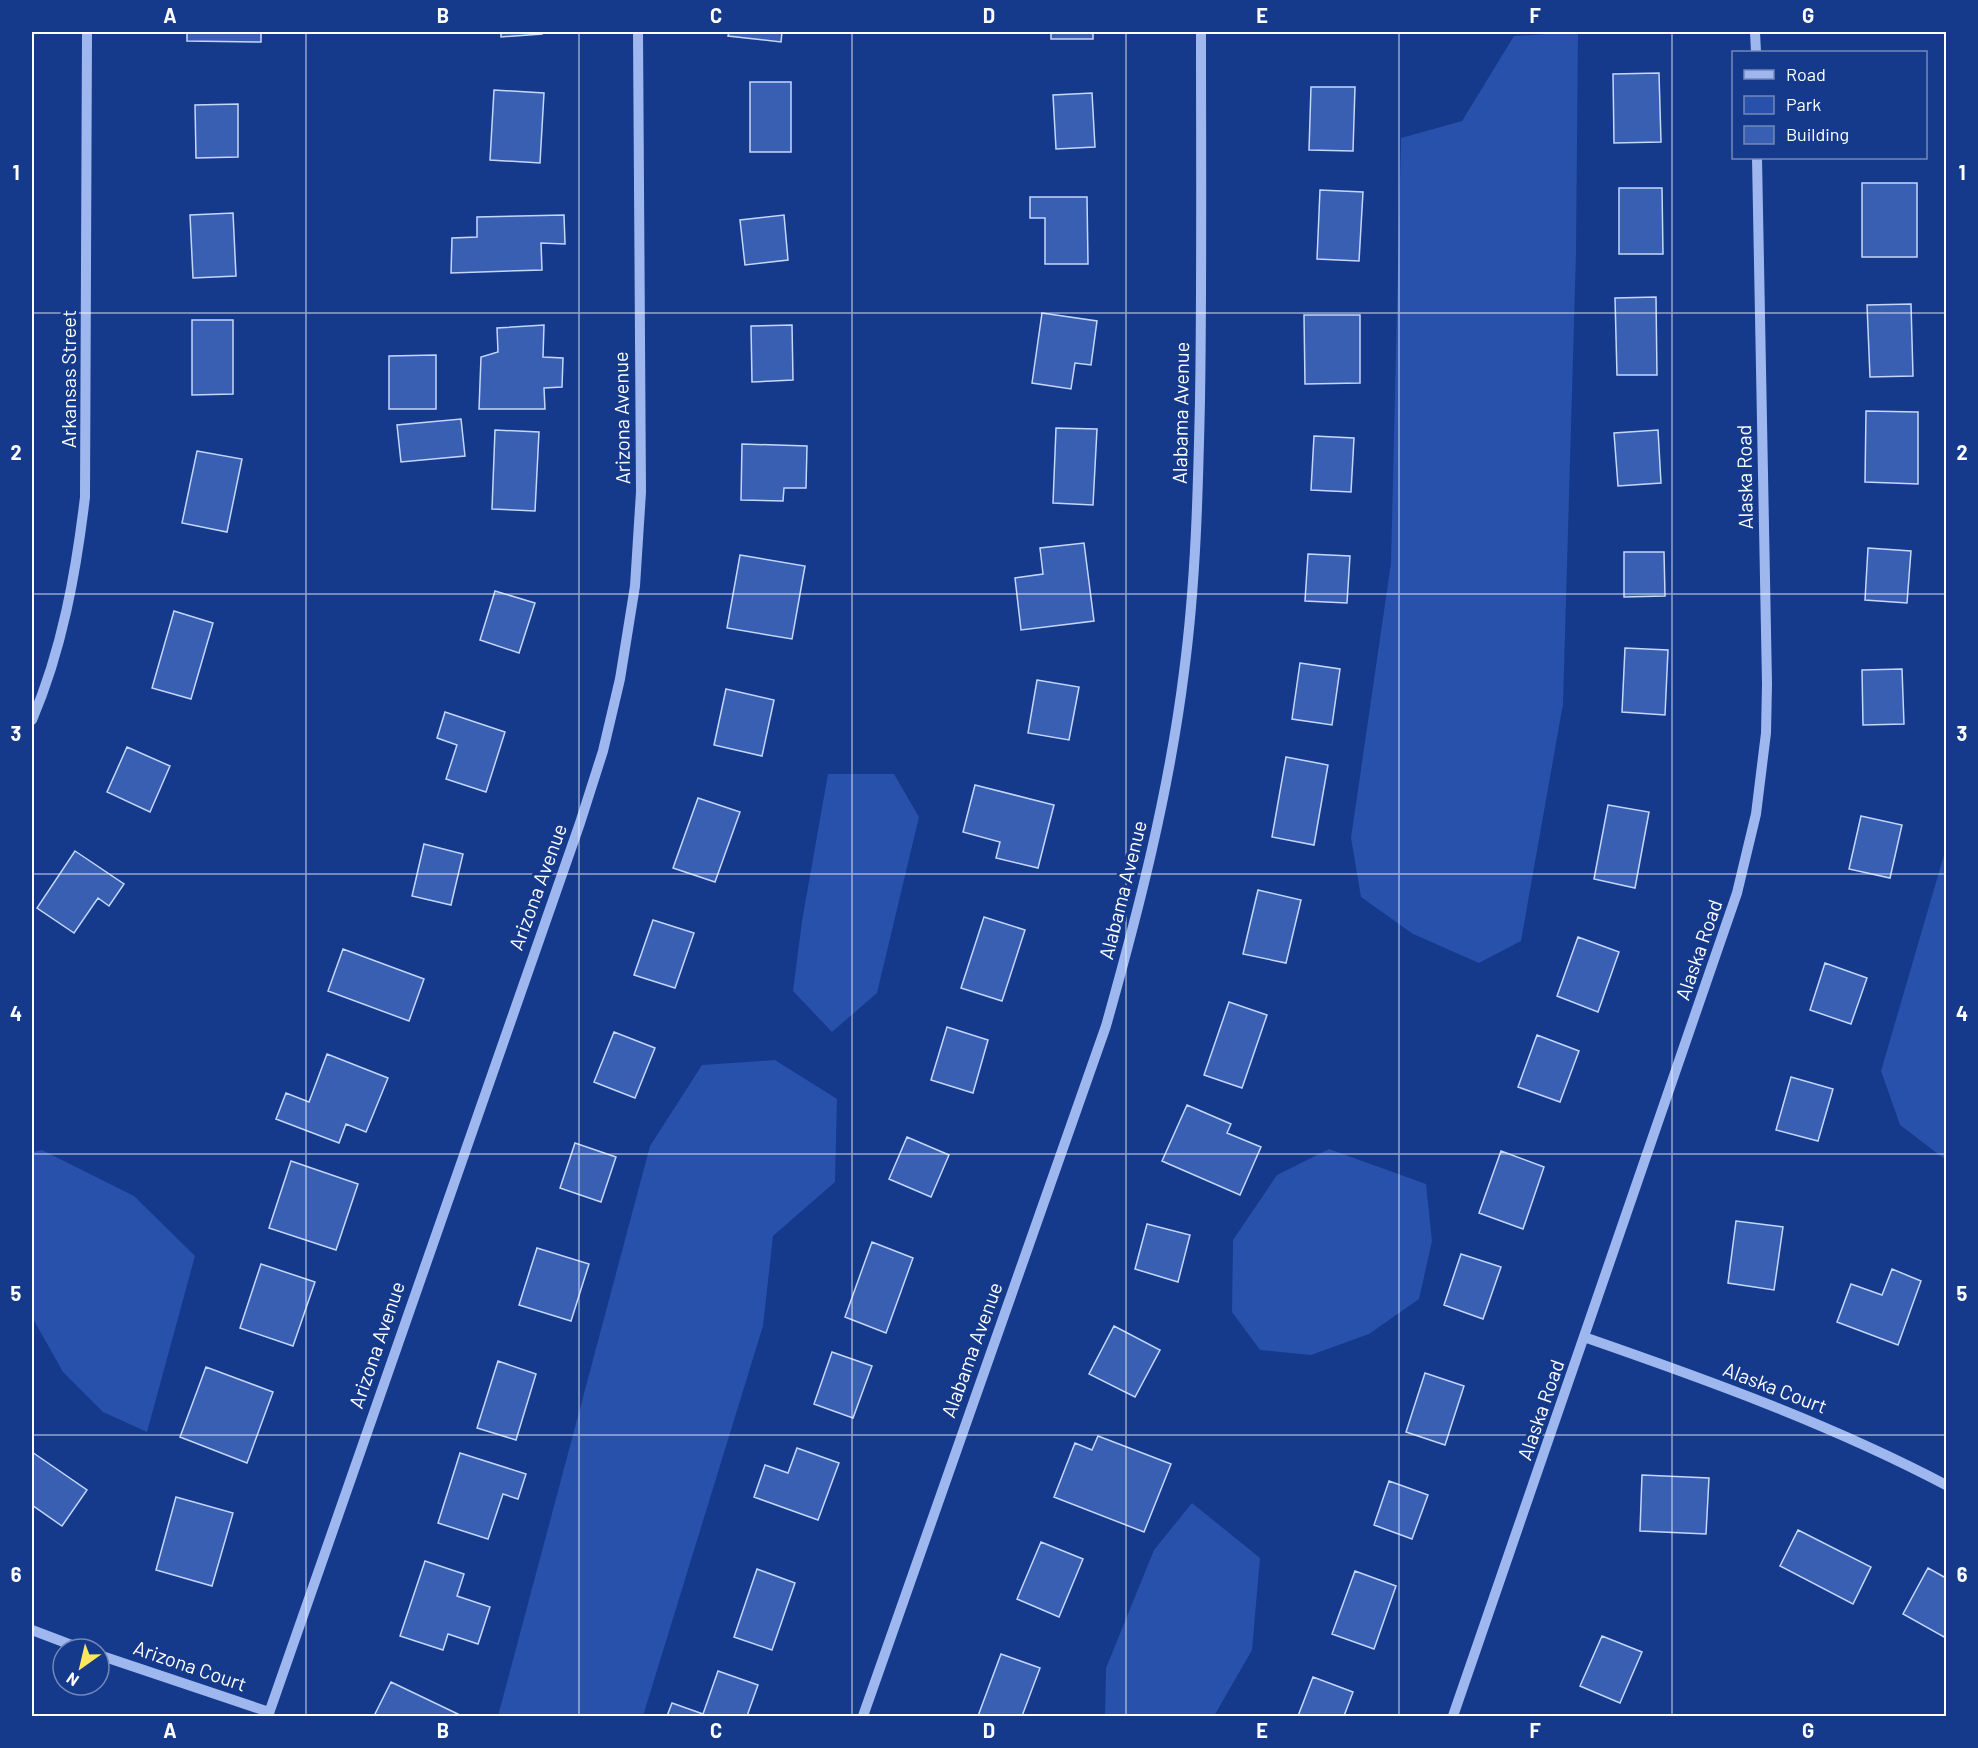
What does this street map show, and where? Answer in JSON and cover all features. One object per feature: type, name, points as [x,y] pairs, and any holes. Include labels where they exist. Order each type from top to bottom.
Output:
[{"type":"street","name":"Arkansas Street","points":[[32,720],[62,627],[80,542],[85,497],[87,32]]},
{"type":"street","name":"Arizona Avenue","points":[[268,1714],[580,823],[603,751],[620,679],[635,586],[642,492],[638,32]]},
{"type":"street","name":"Alabama Avenue","points":[[863,1716],[1106,1026],[1137,916],[1162,808],[1184,672],[1197,535],[1202,294],[1201,32]]},
{"type":"street","points":[[1755,32],[1756,51]]},
{"type":"street","name":"Alaska Road","points":[[1453,1716],[1737,893],[1756,814],[1766,733],[1767,684],[1758,159]]},
{"type":"street","name":"Alaska Court","points":[[1584,1337],[1787,1411],[1848,1436],[1947,1485]]},
{"type":"street","points":[[32,1630],[51,1637]]},
{"type":"street","name":"Arizona Court","points":[[111,1659],[268,1714]]},
{"type":"green space","points":[[1578,32],[1576,254],[1563,704],[1521,941],[1479,963],[1413,934],[1361,897],[1351,838],[1391,563],[1401,138],[1462,121],[1514,36]]},
{"type":"green space","points":[[828,774],[894,774],[919,817],[877,993],[832,1032],[793,991],[802,921]]},
{"type":"green space","points":[[1946,848],[1946,1160],[1900,1125],[1881,1071]]},
{"type":"green space","points":[[775,1060],[837,1099],[835,1182],[773,1236],[763,1326],[643,1716],[498,1716],[650,1146],[702,1065]]},
{"type":"green space","points":[[1329,1149],[1426,1184],[1432,1241],[1419,1299],[1369,1334],[1311,1355],[1260,1350],[1232,1312],[1233,1240],[1277,1175]]},
{"type":"green space","points":[[42,1150],[134,1196],[195,1256],[147,1432],[103,1412],[63,1372],[32,1317],[32,1152]]},
{"type":"green space","points":[[1192,1503],[1260,1558],[1252,1650],[1214,1716],[1105,1716],[1106,1668],[1154,1550]]},
{"type":"building","points":[[187,32],[261,32],[261,42],[187,41]]},
{"type":"building","points":[[501,32],[542,32],[542,34],[501,37]]},
{"type":"building","points":[[729,32],[782,32],[781,42],[728,36]]},
{"type":"building","points":[[1051,32],[1093,32],[1093,39],[1051,39]]},
{"type":"building","points":[[1659,73],[1661,142],[1614,143],[1613,74]]},
{"type":"building","points":[[750,82],[791,82],[791,152],[750,152]]},
{"type":"building","points":[[1311,87],[1355,87],[1353,151],[1309,150]]},
{"type":"building","points":[[494,90],[544,93],[540,163],[490,160]]},
{"type":"building","points":[[1092,93],[1095,147],[1056,149],[1053,95]]},
{"type":"building","points":[[238,104],[238,157],[196,158],[195,105]]},
{"type":"building","points":[[1862,183],[1917,183],[1917,257],[1862,257]]},
{"type":"building","points":[[1619,188],[1662,188],[1663,254],[1619,254]]},
{"type":"building","points":[[1320,190],[1363,192],[1359,261],[1317,259]]},
{"type":"building","points":[[1030,197],[1087,197],[1088,264],[1045,264],[1045,218],[1030,218]]},
{"type":"building","points":[[233,213],[236,276],[193,278],[190,215]]},
{"type":"building","points":[[564,215],[565,244],[541,243],[542,270],[451,273],[452,238],[477,237],[477,217]]},
{"type":"building","points":[[784,215],[788,260],[745,265],[740,220]]},
{"type":"building","points":[[1656,297],[1657,375],[1617,375],[1615,298]]},
{"type":"building","points":[[1911,304],[1913,376],[1870,377],[1867,305]]},
{"type":"building","points":[[1042,313],[1097,321],[1091,365],[1075,363],[1071,389],[1032,383]]},
{"type":"building","points":[[1304,315],[1360,315],[1360,383],[1305,384]]},
{"type":"building","points":[[192,320],[233,320],[233,394],[192,395]]},
{"type":"building","points":[[544,325],[543,357],[563,358],[562,387],[544,388],[545,409],[479,409],[481,357],[498,352],[497,328]]},
{"type":"building","points":[[792,325],[793,380],[752,382],[751,326]]},
{"type":"building","points":[[436,355],[436,409],[389,409],[389,356]]},
{"type":"building","points":[[1866,411],[1918,412],[1918,484],[1865,482]]},
{"type":"building","points":[[461,419],[465,456],[401,462],[397,425]]},
{"type":"building","points":[[1056,428],[1097,429],[1093,505],[1053,503]]},
{"type":"building","points":[[495,430],[539,432],[535,511],[492,509]]},
{"type":"building","points":[[1658,430],[1661,483],[1618,486],[1614,433]]},
{"type":"building","points":[[1314,436],[1354,438],[1351,492],[1311,490]]},
{"type":"building","points":[[742,444],[807,446],[806,488],[784,488],[783,501],[741,500]]},
{"type":"building","points":[[197,451],[242,459],[227,532],[182,523]]},
{"type":"building","points":[[1084,543],[1094,621],[1021,630],[1015,578],[1043,574],[1040,548]]},
{"type":"building","points":[[1868,548],[1911,551],[1907,603],[1865,600]]},
{"type":"building","points":[[1624,552],[1664,552],[1665,596],[1624,597]]},
{"type":"building","points":[[1308,554],[1350,556],[1347,603],[1305,601]]},
{"type":"building","points":[[740,555],[805,566],[792,639],[727,628]]},
{"type":"building","points":[[495,591],[535,603],[519,653],[480,640]]},
{"type":"building","points":[[174,611],[213,623],[191,699],[152,688]]},
{"type":"building","points":[[1625,648],[1668,650],[1665,715],[1622,712]]},
{"type":"building","points":[[1300,663],[1340,669],[1332,725],[1292,719]]},
{"type":"building","points":[[1902,669],[1904,724],[1863,725],[1862,670]]},
{"type":"building","points":[[1037,680],[1079,687],[1069,740],[1028,733]]},
{"type":"building","points":[[726,689],[774,700],[762,756],[714,745]]},
{"type":"building","points":[[445,712],[505,732],[486,792],[446,779],[457,745],[437,738]]},
{"type":"building","points":[[127,747],[170,766],[150,812],[107,792]]},
{"type":"building","points":[[1286,757],[1328,765],[1314,845],[1272,837]]},
{"type":"building","points":[[975,785],[1054,805],[1038,868],[996,858],[1000,842],[963,832]]},
{"type":"building","points":[[698,798],[740,812],[715,882],[673,868]]},
{"type":"building","points":[[1608,805],[1649,812],[1635,888],[1594,879]]},
{"type":"building","points":[[1861,816],[1902,825],[1890,878],[1849,869]]},
{"type":"building","points":[[424,844],[463,854],[451,905],[412,896]]},
{"type":"building","points":[[75,851],[124,884],[109,906],[98,898],[74,933],[37,908]]},
{"type":"building","points":[[1258,890],[1301,900],[1286,963],[1243,954]]},
{"type":"building","points":[[984,917],[1025,930],[1002,1001],[961,988]]},
{"type":"building","points":[[653,920],[694,933],[675,988],[634,975]]},
{"type":"building","points":[[1578,937],[1619,952],[1598,1012],[1557,996]]},
{"type":"building","points":[[343,949],[424,979],[409,1021],[328,991]]},
{"type":"building","points":[[1825,963],[1867,978],[1851,1024],[1810,1010]]},
{"type":"building","points":[[1229,1002],[1267,1015],[1242,1088],[1204,1075]]},
{"type":"building","points":[[947,1027],[988,1040],[973,1093],[931,1080]]},
{"type":"building","points":[[614,1032],[655,1048],[635,1098],[594,1082]]},
{"type":"building","points":[[1537,1035],[1579,1051],[1560,1102],[1518,1087]]},
{"type":"building","points":[[327,1054],[388,1078],[366,1132],[346,1124],[339,1143],[276,1119],[286,1093],[309,1102]]},
{"type":"building","points":[[1791,1077],[1833,1089],[1818,1141],[1776,1130]]},
{"type":"building","points":[[1187,1105],[1231,1124],[1227,1133],[1261,1147],[1240,1195],[1162,1161]]},
{"type":"building","points":[[907,1137],[949,1155],[931,1197],[889,1179]]},
{"type":"building","points":[[575,1143],[616,1157],[601,1202],[560,1188]]},
{"type":"building","points":[[1501,1151],[1544,1167],[1523,1229],[1479,1213]]},
{"type":"building","points":[[291,1161],[358,1184],[336,1250],[269,1228]]},
{"type":"building","points":[[1736,1221],[1783,1227],[1774,1290],[1728,1283]]},
{"type":"building","points":[[1147,1224],[1190,1235],[1178,1282],[1135,1269]]},
{"type":"building","points":[[872,1242],[913,1258],[886,1333],[845,1317]]},
{"type":"building","points":[[537,1248],[589,1264],[571,1321],[519,1305]]},
{"type":"building","points":[[1461,1254],[1501,1267],[1483,1319],[1444,1305]]},
{"type":"building","points":[[261,1264],[315,1282],[293,1346],[240,1328]]},
{"type":"building","points":[[1892,1269],[1921,1281],[1898,1345],[1837,1322],[1851,1284],[1882,1295]]},
{"type":"building","points":[[1114,1326],[1160,1350],[1135,1397],[1089,1374]]},
{"type":"building","points":[[832,1352],[872,1366],[853,1418],[814,1404]]},
{"type":"building","points":[[498,1361],[536,1374],[516,1440],[477,1428]]},
{"type":"building","points":[[206,1367],[273,1392],[247,1463],[180,1437]]},
{"type":"building","points":[[1425,1373],[1464,1386],[1445,1445],[1406,1432]]},
{"type":"building","points":[[1098,1436],[1171,1464],[1144,1532],[1054,1497],[1075,1443],[1092,1450]]},
{"type":"building","points":[[797,1448],[839,1463],[818,1520],[754,1497],[765,1465],[788,1473]]},
{"type":"building","points":[[32,1452],[87,1490],[62,1526],[32,1505]]},
{"type":"building","points":[[460,1453],[526,1474],[518,1499],[503,1494],[488,1539],[438,1523]]},
{"type":"building","points":[[1642,1475],[1709,1478],[1706,1534],[1640,1531]]},
{"type":"building","points":[[1389,1481],[1428,1495],[1412,1539],[1374,1525]]},
{"type":"building","points":[[176,1497],[233,1513],[212,1586],[156,1570]]},
{"type":"building","points":[[1798,1530],[1871,1567],[1853,1604],[1780,1566]]},
{"type":"building","points":[[1041,1542],[1083,1559],[1059,1617],[1017,1599]]},
{"type":"building","points":[[425,1561],[464,1574],[457,1596],[490,1607],[478,1644],[448,1634],[443,1650],[400,1636]]},
{"type":"building","points":[[1928,1568],[1946,1578],[1946,1632],[1944,1637],[1903,1614]]},
{"type":"building","points":[[757,1569],[795,1583],[772,1650],[734,1637]]},
{"type":"building","points":[[1355,1571],[1396,1586],[1374,1649],[1332,1634]]},
{"type":"building","points":[[1602,1636],[1642,1652],[1620,1703],[1580,1686]]},
{"type":"building","points":[[1001,1654],[1040,1668],[1022,1716],[978,1716]]},
{"type":"building","points":[[718,1671],[758,1685],[747,1716],[667,1716],[672,1703],[703,1714]]},
{"type":"building","points":[[1313,1677],[1353,1692],[1344,1716],[1298,1716]]},
{"type":"building","points":[[391,1682],[462,1716],[374,1716]]}]
